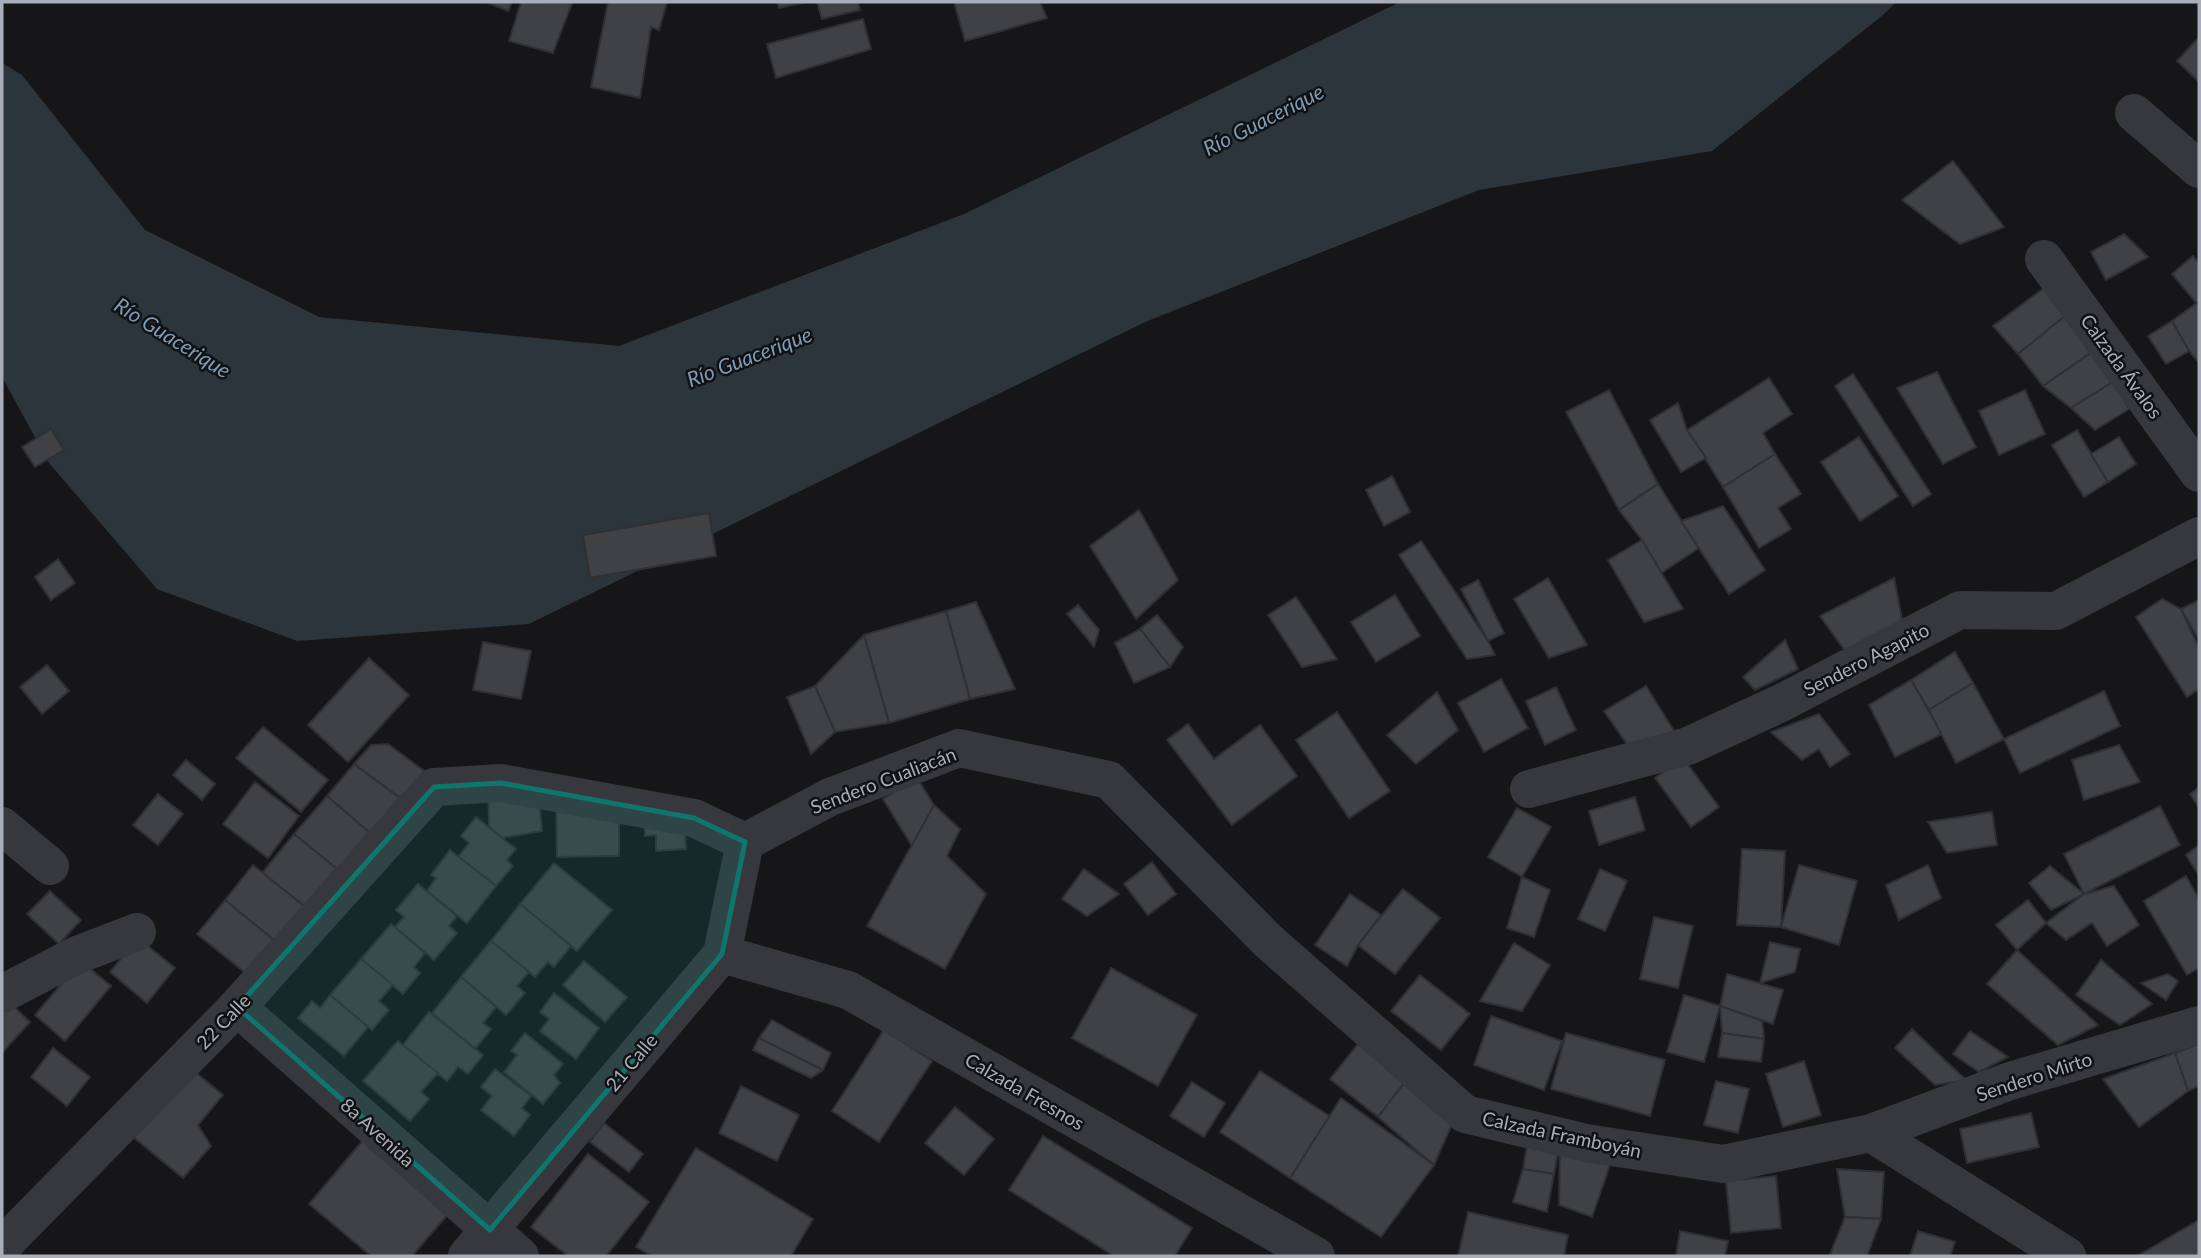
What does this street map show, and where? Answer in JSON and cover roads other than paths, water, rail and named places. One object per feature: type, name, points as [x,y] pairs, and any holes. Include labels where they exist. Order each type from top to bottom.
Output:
[{"type":"street","points":[[2134,113],[2199,169]]},
{"type":"street","name":"Calzada Ávalos","points":[[2044,259],[2199,473]]},
{"type":"street","name":"Sendero Agapito","points":[[1529,789],[1688,746],[1781,703],[1960,610],[2056,611],[2199,536]]},
{"type":"street","name":"Sendero Cualiacán","points":[[745,842],[830,797],[959,748],[1110,780]]},
{"type":"street","name":"Calzada Framboyán","points":[[1110,780],[1267,940],[1465,1114],[1586,1143],[1723,1164],[1871,1133]]},
{"type":"street","name":"22 Calle","points":[[2,1246],[237,1007],[434,787],[500,783],[694,818],[745,842]]},
{"type":"street","points":[[2,826],[50,866]]},
{"type":"street","name":"21 Calle","points":[[478,1243],[722,954],[745,842]]},
{"type":"street","points":[[2,994],[77,955],[137,932]]},
{"type":"street","name":"Calzada Fresnos","points":[[722,954],[848,990],[1316,1256]]},
{"type":"street","name":"8a Avenida","points":[[237,1007],[478,1243],[520,1256]]},
{"type":"street","name":"Sendero Mirto","points":[[1871,1133],[2010,1081],[2199,1025]]},
{"type":"street","points":[[1871,1133],[2067,1256]]},
{"type":"water","name":"Río Guacerique","points":[[1400,2],[1896,2],[1712,151],[1479,190],[1145,322],[529,624],[297,641],[157,589],[49,463],[2,377],[2,63],[22,75],[145,230],[319,317],[619,346],[964,214]]}]
